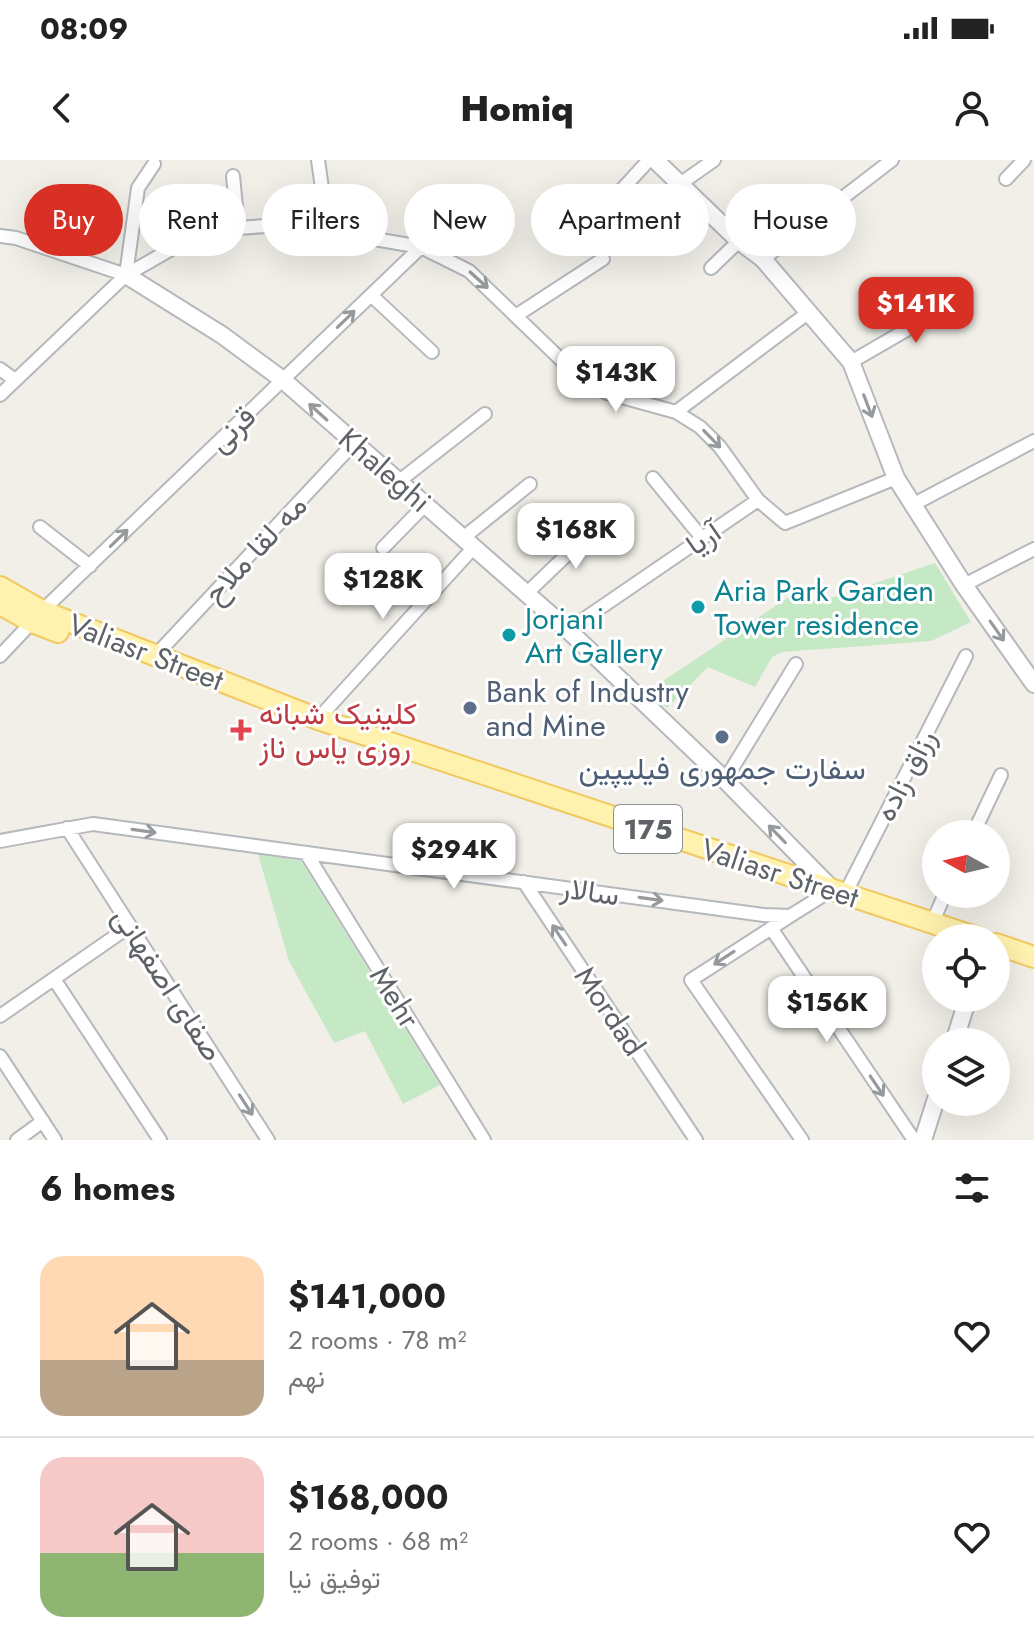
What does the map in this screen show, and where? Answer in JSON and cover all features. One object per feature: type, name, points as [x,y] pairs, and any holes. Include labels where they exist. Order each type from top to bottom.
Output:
[{"type":"main road","name":"Valiasr Street","points":[[0,587],[37,617],[308,727],[833,893]]},
{"type":"main road","name":"Valiasr Street","points":[[0,604],[156,655],[318,719],[922,925]]},
{"type":"main road","points":[[1010,949],[1034,957]]},
{"type":"main road","points":[[1010,961],[1034,969]]},
{"type":"street","points":[[318,160],[321,184]]},
{"type":"street","points":[[628,184],[652,160],[680,184],[714,160]]},
{"type":"street","points":[[763,259],[892,160]]},
{"type":"street","points":[[1006,179],[1024,160]]},
{"type":"street","points":[[126,275],[138,188],[154,164]]},
{"type":"street","points":[[233,176],[234,184]]},
{"type":"street","points":[[709,212],[725,227]]},
{"type":"street","points":[[0,236],[16,238],[126,275]]},
{"type":"street","points":[[711,268],[725,254]]},
{"type":"street","points":[[0,395],[126,275],[159,256]]},
{"type":"street","name":"قرنی","points":[[0,656],[412,256]]},
{"type":"street","points":[[439,256],[469,271],[578,376],[607,393],[676,412],[700,427],[720,447],[758,500],[785,523],[896,478]]},
{"type":"street","points":[[759,256],[851,362],[896,478],[964,585],[1032,678]]},
{"type":"street","points":[[517,315],[603,259]]},
{"type":"street","name":"Khaleghi","points":[[126,275],[222,335],[283,380],[469,542],[568,630],[725,780],[833,893]]},
{"type":"street","points":[[371,295],[432,352]]},
{"type":"street","points":[[851,362],[963,297]]},
{"type":"street","points":[[676,412],[809,312]]},
{"type":"street","points":[[0,369],[15,380]]},
{"type":"street","points":[[398,482],[485,414]]},
{"type":"street","points":[[912,505],[1034,441]]},
{"type":"street","name":"مه لقا ملاح","points":[[156,655],[354,443]]},
{"type":"street","points":[[653,478],[702,538]]},
{"type":"street","points":[[318,719],[469,542],[530,484]]},
{"type":"street","name":"آریا","points":[[568,630],[758,500]]},
{"type":"street","points":[[383,548],[425,505]]},
{"type":"street","points":[[527,593],[601,522]]},
{"type":"street","points":[[40,527],[90,566]]},
{"type":"street","points":[[964,585],[1034,549]]},
{"type":"street","name":"رزاق زاده","points":[[833,893],[966,656]]},
{"type":"street","points":[[725,780],[796,664]]},
{"type":"street","points":[[980,820],[1001,775]]},
{"type":"street","name":"سالار","points":[[0,841],[93,824],[790,916]]},
{"type":"street","name":"صفای اصفهانی","points":[[67,828],[268,1140]]},
{"type":"street","name":"Mehr","points":[[306,853],[484,1140]]},
{"type":"street","name":"Mordad","points":[[524,882],[696,1140]]},
{"type":"street","points":[[802,1140],[691,980],[790,916],[833,893]]},
{"type":"street","points":[[0,1016],[130,926]]},
{"type":"street","points":[[771,928],[914,1140]]},
{"type":"street","points":[[54,979],[160,1140]]},
{"type":"street","points":[[0,1056],[55,1140]]},
{"type":"street","points":[[923,1140],[931,1116]]},
{"type":"street","points":[[17,1140],[43,1121]]},
{"type":"green space","points":[[935,563],[971,622],[931,641],[782,652],[772,657],[755,687],[708,667],[667,708],[648,691],[798,591],[817,603]]},
{"type":"green space","points":[[258,854],[301,861],[440,1085],[403,1104],[365,1031],[334,1043],[289,961]]},
{"type":"place","name":"Aria Park Garden Tower residence","points":[[698,607]]},
{"type":"place","name":"Jorjani Art Gallery","points":[[509,635]]},
{"type":"place","name":"Bank of Industry and Mine","points":[[470,708]]},
{"type":"place","name":"کلینیک شبانه روزی یاس ناز","points":[[241,730]]},
{"type":"place","name":"سفارت جمهوری فیلیپین","points":[[722,737]]}]
